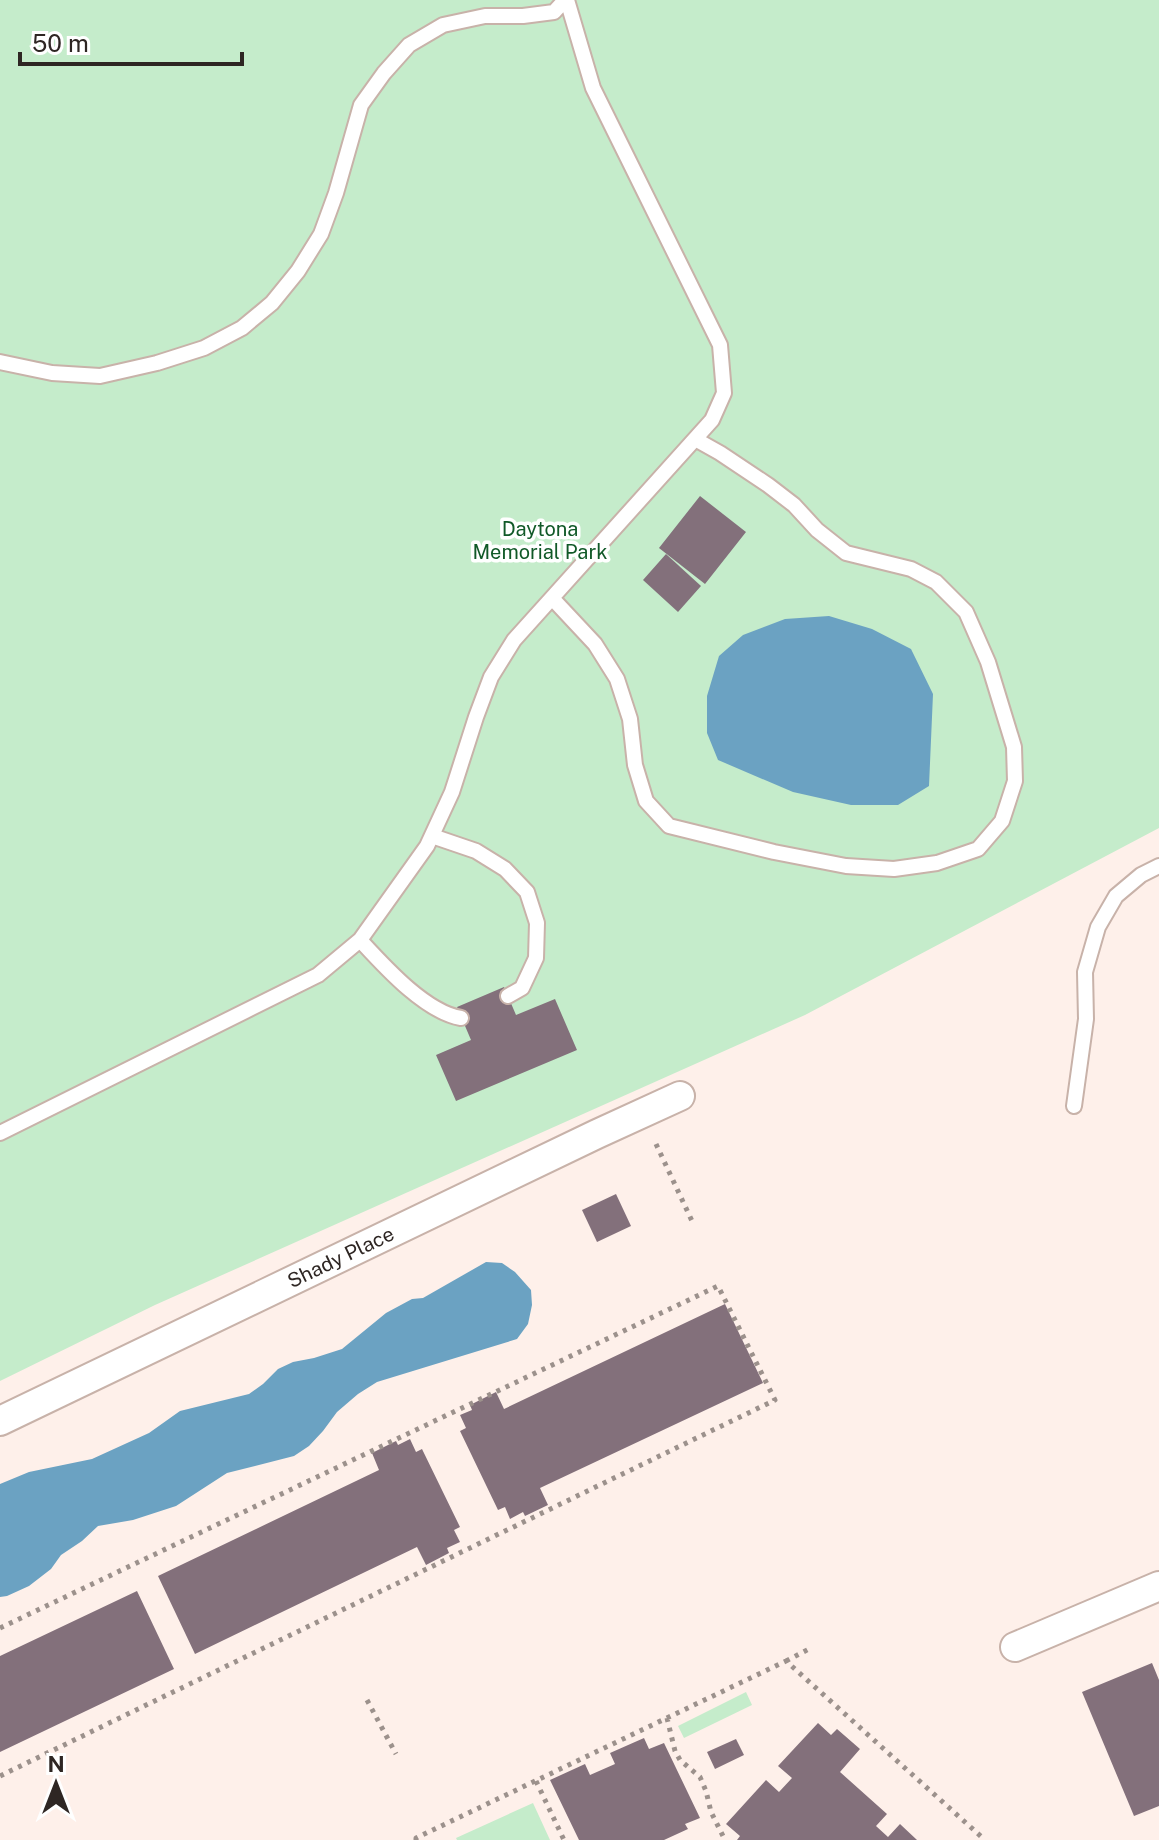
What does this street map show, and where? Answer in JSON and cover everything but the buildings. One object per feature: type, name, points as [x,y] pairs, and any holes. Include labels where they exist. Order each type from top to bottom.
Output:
[{"type":"street","name":"Shady Place","points":[[0,1421],[680,1096]]},
{"type":"street","points":[[1015,1647],[1159,1586]]},
{"type":"lane","points":[[0,362],[52,373],[100,376],[204,348],[242,328],[272,303],[298,271],[321,234],[361,105],[409,45],[443,25],[485,16],[554,12],[566,0],[593,88],[720,345],[724,393],[712,420],[514,640],[491,677],[452,792],[427,846],[360,940],[318,975],[0,1133]]},
{"type":"lane","points":[[552,598],[595,644],[617,679],[630,719],[635,765],[646,801],[669,826],[846,866],[894,869],[937,863],[978,849],[1002,821],[1015,781],[1014,747],[988,662],[966,612],[936,582],[911,569],[846,553],[768,485],[695,439]]},
{"type":"lane","points":[[432,836],[476,851],[505,869],[527,892],[537,923],[536,958],[522,988],[508,996]]},
{"type":"lane","points":[[1074,1106],[1086,1019],[1085,972],[1098,927],[1116,896],[1141,875],[1159,866]]},
{"type":"lane","points":[[360,940],[389,972],[423,1000],[452,1017],[461,1018]]},
{"type":"path","points":[[656,1144],[692,1221]]},
{"type":"path","points":[[0,1628],[718,1286],[775,1400],[0,1776]]},
{"type":"path","points":[[414,1839],[809,1649]]},
{"type":"path","points":[[786,1661],[985,1840]]},
{"type":"path","points":[[367,1700],[396,1754]]},
{"type":"path","points":[[667,1718],[675,1751],[680,1760],[700,1777],[711,1812],[725,1840]]},
{"type":"path","points":[[536,1781],[564,1840]]},
{"type":"green space","name":"Daytona Memorial Park","points":[[0,0],[1159,0],[1159,828],[805,1015],[155,1305],[0,1381]]},
{"type":"green space","points":[[746,1692],[752,1705],[684,1738],[678,1726]]},
{"type":"green space","points":[[533,1803],[550,1840],[456,1838]]},
{"type":"water","points":[[829,616],[872,629],[911,649],[933,694],[929,786],[898,805],[851,805],[793,792],[718,760],[707,733],[707,696],[719,656],[743,635],[785,619]]},
{"type":"water","points":[[486,1262],[502,1263],[531,1290],[528,1324],[517,1339],[377,1382],[337,1412],[309,1446],[294,1456],[227,1473],[176,1506],[133,1520],[98,1526],[29,1586],[0,1597],[0,1484],[29,1472],[92,1459],[149,1433],[180,1411],[249,1394],[278,1369],[342,1349],[386,1313],[412,1299],[423,1298]]}]
